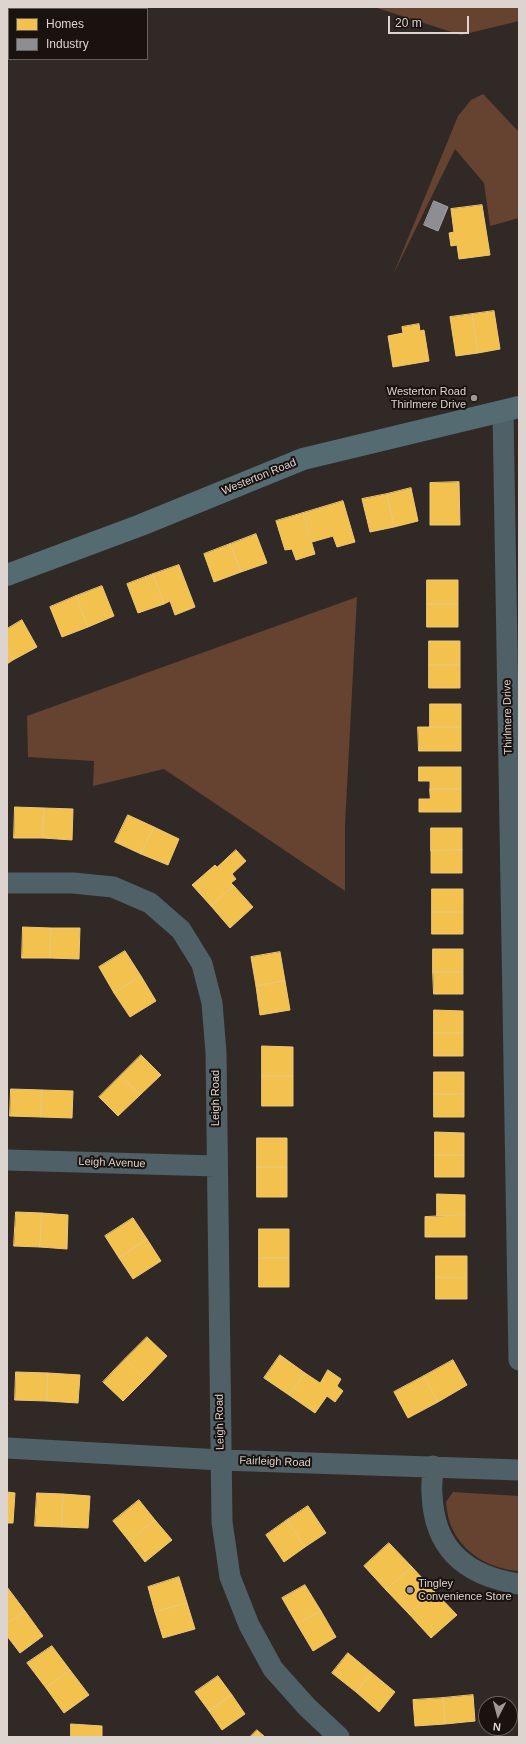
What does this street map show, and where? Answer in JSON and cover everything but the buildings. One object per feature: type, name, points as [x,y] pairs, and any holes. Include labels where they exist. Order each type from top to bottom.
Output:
[{"type":"street","name":"Westerton Road","points":[[7,575],[141,525],[303,459],[511,409]]},
{"type":"street","name":"Thirlmere Drive","points":[[511,409],[519,1360]]},
{"type":"street","name":"Leigh Road","points":[[7,883],[73,883],[113,887],[150,903],[181,930],[202,964],[212,1003],[216,1052],[216,1166],[222,1522],[230,1577],[249,1625],[273,1669],[307,1707],[339,1737]]},
{"type":"street","name":"Leigh Avenue","points":[[7,1160],[216,1166]]},
{"type":"street","name":"Fairleigh Road","points":[[7,1448],[221,1460],[519,1470]]},
{"type":"street","points":[[433,1466],[432,1494],[435,1519],[444,1541],[459,1561],[477,1572],[499,1581],[519,1584]]},
{"type":"shaded area","points":[[374,7],[519,7],[519,21],[461,35]]},
{"type":"shaded area","points":[[483,94],[519,132],[519,218],[490,226],[484,183],[455,149],[393,275],[458,116],[471,100]]},
{"type":"shaded area","points":[[357,597],[345,825],[345,891],[164,769],[93,786],[94,761],[28,757],[27,716]]},
{"type":"shaded area","points":[[453,1492],[519,1496],[519,1571],[508,1570],[488,1563],[470,1552],[463,1545],[456,1536],[449,1520],[446,1502]]},
{"type":"place","name":"Westerton Road Thirlmere Drive","points":[[474,398]]},
{"type":"place","name":"Tingley Convenience Store","points":[[410,1590]]}]
